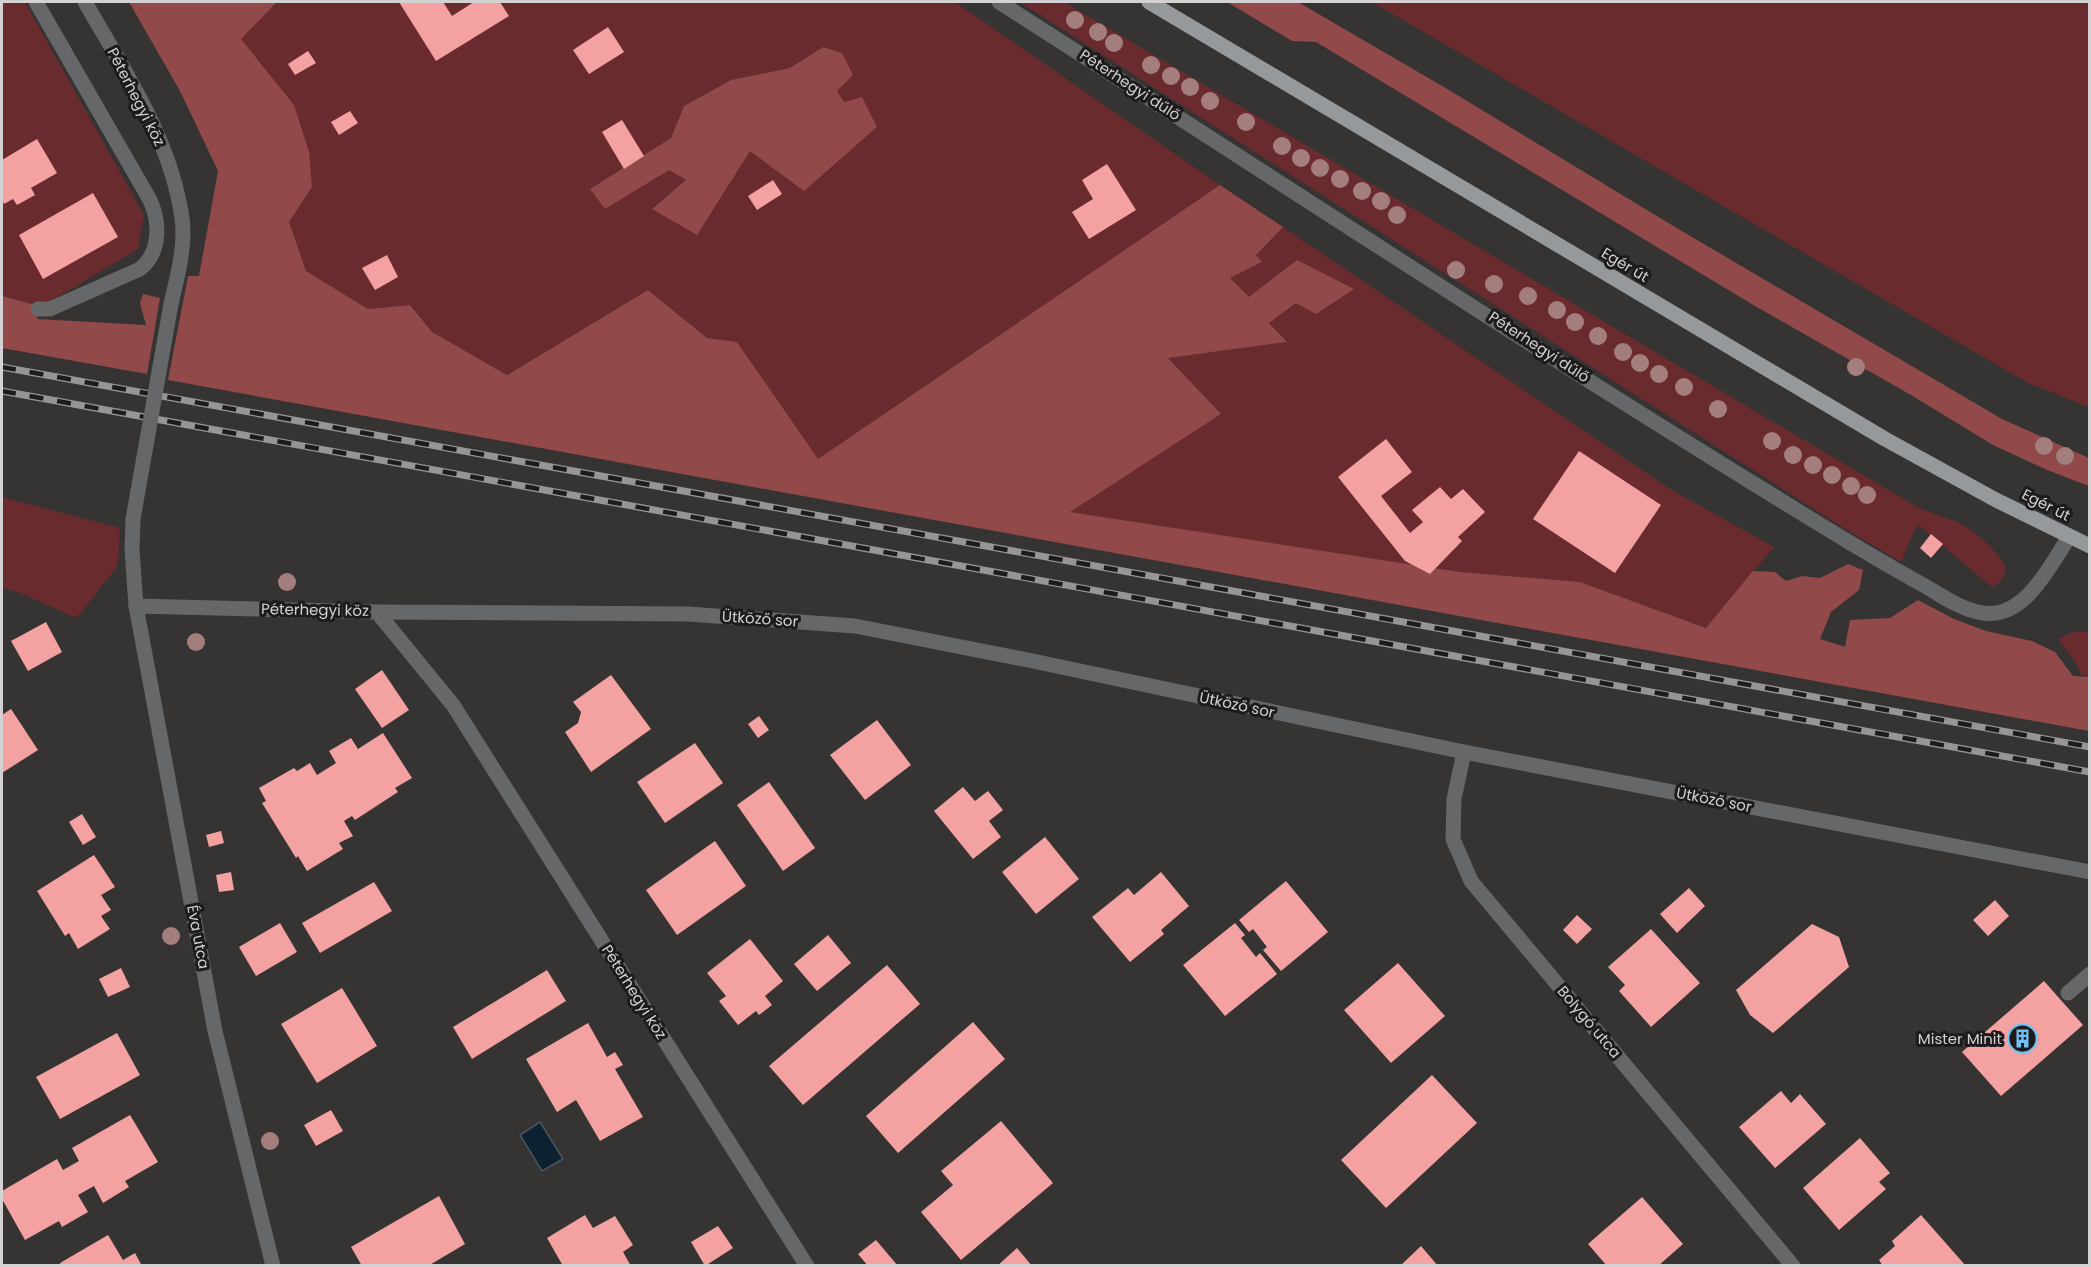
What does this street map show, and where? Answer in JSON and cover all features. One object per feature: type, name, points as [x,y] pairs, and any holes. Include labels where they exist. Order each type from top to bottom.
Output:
[{"type":"main road","name":"Egér út","points":[[1149,2],[1885,439],[1996,500],[2090,546]]},
{"type":"street","points":[[36,2],[150,200],[156,214],[157,226],[152,254],[140,268],[50,309],[38,309]]},
{"type":"street","name":"Péterhegyi köz","points":[[85,2],[158,135],[176,188],[182,219],[182,250],[134,519],[132,549],[136,606],[377,612],[453,705],[807,1266]]},
{"type":"street","name":"Péterhegyi dűlő","points":[[999,2],[1695,447],[1888,566],[1961,606],[1982,613],[1994,614],[2012,609],[2026,597],[2043,576],[2069,537]]},
{"type":"street","name":"Éva utca","points":[[136,606],[215,1031],[273,1266]]},
{"type":"street","name":"Ütköző sor","points":[[377,612],[688,614],[855,626],[1464,752],[2090,872]]},
{"type":"street","name":"Bolygó utca","points":[[1464,752],[1454,800],[1453,838],[1471,881],[1793,1266]]},
{"type":"street","points":[[2068,993],[2090,974]]},
{"type":"shaded area","points":[[2,2],[25,2],[144,215],[138,249],[41,307],[2,296]]},
{"type":"shaded area","points":[[129,2],[277,2],[241,39],[294,105],[309,152],[312,187],[289,222],[306,271],[368,309],[410,305],[432,332],[507,375],[648,290],[707,338],[737,342],[818,459],[1220,185],[1283,227],[1256,255],[1262,262],[1230,278],[1249,297],[1297,260],[1354,289],[1316,314],[1296,303],[1269,323],[1287,342],[1168,358],[1221,414],[1070,512],[1460,572],[1580,582],[1706,628],[1753,571],[1775,572],[1786,581],[1802,576],[1820,578],[1848,564],[1863,570],[1859,590],[1831,612],[1820,639],[1845,647],[1850,620],[1890,618],[1918,600],[1954,619],[1986,631],[2032,641],[2055,652],[2073,676],[2089,677],[2089,731],[168,380],[188,276],[199,276],[218,171],[180,91]]},
{"type":"shaded area","points":[[277,2],[955,2],[1220,185],[817,460],[737,342],[707,338],[648,290],[507,375],[432,332],[410,305],[368,309],[306,271],[289,222],[312,187],[241,39]],"holes":[[[823,47],[837,91],[844,103],[750,150],[652,208],[687,180],[669,170],[590,189],[671,138],[684,106],[731,80],[790,68]]]},
{"type":"shaded area","points":[[1020,2],[1064,2],[1919,508],[1963,525],[1995,551],[2004,564],[2003,577],[1993,588],[1917,524],[1901,562],[1847,530]]},
{"type":"shaded area","points":[[1227,2],[1298,2],[2002,419],[2089,458],[2089,486],[1993,445],[1911,395],[1755,306],[1316,42],[1292,41]]},
{"type":"shaded area","points":[[1372,2],[2089,2],[2089,407],[2028,383]]},
{"type":"shaded area","points":[[823,47],[842,53],[853,75],[837,91],[844,102],[862,97],[877,127],[804,191],[750,151],[697,235],[652,209],[686,180],[669,170],[605,209],[590,189],[671,138],[684,106],[731,80],[790,68]]},
{"type":"shaded area","points":[[1283,227],[1670,489],[1774,547],[1707,628],[1580,582],[1460,572],[1069,512],[1221,414],[1168,358],[1286,342],[1269,323],[1296,303],[1353,290],[1297,260],[1249,298],[1230,278],[1262,262],[1256,255]]},
{"type":"shaded area","points":[[143,294],[160,298],[147,374],[2,348],[2,296],[39,306],[37,319],[146,325],[140,303]]},
{"type":"shaded area","points":[[2,497],[120,528],[118,565],[77,618],[18,592],[2,588]]},
{"type":"shaded area","points":[[2072,632],[2089,632],[2089,677],[2082,676],[2076,663],[2058,639]]},
{"type":"water","points":[[540,1122],[563,1159],[542,1171],[520,1135]]},
{"type":"building","points":[[399,2],[443,2],[452,16],[474,2],[500,2],[509,16],[436,61]]},
{"type":"building","points":[[608,27],[624,52],[589,74],[573,50]]},
{"type":"building","points":[[308,51],[316,63],[295,75],[288,64]]},
{"type":"building","points":[[350,111],[358,123],[339,135],[331,122]]},
{"type":"building","points":[[622,120],[644,156],[624,169],[602,132]]},
{"type":"building","points":[[37,139],[57,173],[31,188],[35,195],[17,205],[13,199],[4,204],[2,160]]},
{"type":"building","points":[[1107,164],[1136,210],[1089,239],[1072,212],[1093,199],[1082,180]]},
{"type":"building","points":[[773,180],[782,194],[757,210],[748,196]]},
{"type":"building","points":[[93,193],[118,237],[43,279],[19,235]]},
{"type":"building","points":[[387,255],[398,277],[375,290],[362,268]]},
{"type":"building","points":[[1386,439],[1412,472],[1381,496],[1410,533],[1423,522],[1412,510],[1440,487],[1451,499],[1463,489],[1485,512],[1458,537],[1462,541],[1430,574],[1405,561],[1338,477]]},
{"type":"building","points":[[1579,451],[1661,505],[1615,573],[1533,519]]},
{"type":"building","points":[[1931,534],[1943,544],[1931,558],[1920,548]]},
{"type":"building","points":[[46,622],[62,652],[28,671],[11,641]]},
{"type":"building","points":[[382,670],[409,710],[382,728],[355,689]]},
{"type":"building","points":[[611,675],[651,729],[591,772],[565,732],[578,723],[581,712],[573,702]]},
{"type":"building","points":[[11,709],[38,750],[2,773],[2,715]]},
{"type":"building","points":[[759,716],[769,730],[758,738],[748,724]]},
{"type":"building","points":[[877,720],[911,765],[865,800],[830,755]]},
{"type":"building","points":[[383,733],[412,778],[395,788],[398,792],[355,820],[352,816],[344,821],[353,836],[339,843],[343,849],[307,871],[298,856],[296,858],[262,803],[266,801],[259,788],[294,768],[297,771],[310,763],[317,775],[336,763],[329,751],[351,738],[358,749]]},
{"type":"building","points":[[695,743],[723,783],[665,823],[637,782]]},
{"type":"building","points":[[769,782],[815,848],[783,871],[737,805]]},
{"type":"building","points":[[963,787],[975,801],[988,791],[1003,810],[989,821],[1001,837],[973,859],[934,811]]},
{"type":"building","points":[[82,814],[96,837],[83,845],[69,822]]},
{"type":"building","points":[[221,831],[224,843],[209,847],[206,835]]},
{"type":"building","points":[[1045,837],[1079,879],[1036,914],[1002,872]]},
{"type":"building","points":[[715,841],[746,886],[677,935],[646,890]]},
{"type":"building","points":[[94,855],[115,887],[101,895],[111,910],[101,916],[110,929],[78,949],[69,933],[65,936],[37,891]]},
{"type":"building","points":[[231,872],[234,890],[219,892],[216,875]]},
{"type":"building","points":[[1161,872],[1189,906],[1161,930],[1164,934],[1130,962],[1092,917],[1128,888],[1134,895]]},
{"type":"building","points":[[1286,881],[1328,932],[1281,971],[1263,950],[1267,947],[1253,929],[1249,932],[1239,920]]},
{"type":"building","points":[[374,882],[392,911],[320,953],[302,923]]},
{"type":"building","points":[[1689,888],[1705,906],[1677,933],[1660,914]]},
{"type":"building","points":[[1995,900],[2009,916],[1988,936],[1973,920]]},
{"type":"building","points":[[1577,915],[1592,929],[1577,944],[1563,930]]},
{"type":"building","points":[[280,923],[297,952],[256,976],[239,947]]},
{"type":"building","points":[[1235,923],[1245,935],[1241,938],[1256,957],[1260,953],[1277,974],[1225,1016],[1183,965]]},
{"type":"building","points":[[1812,924],[1839,937],[1849,967],[1773,1033],[1750,1015],[1736,990]]},
{"type":"building","points":[[1651,929],[1700,983],[1651,1027],[1619,991],[1625,985],[1608,967]]},
{"type":"building","points":[[828,935],[851,963],[817,991],[794,964]]},
{"type":"building","points":[[750,939],[783,981],[765,996],[772,1005],[759,1015],[756,1011],[738,1025],[719,1001],[726,996],[707,973]]},
{"type":"building","points":[[1398,963],[1445,1016],[1391,1063],[1344,1010]]},
{"type":"building","points":[[887,965],[920,1004],[803,1105],[769,1066]]},
{"type":"building","points":[[121,968],[130,987],[108,997],[99,979]]},
{"type":"building","points":[[547,970],[566,1001],[472,1059],[453,1027]]},
{"type":"building","name":"Mister Minit","points":[[2044,981],[2083,1025],[2001,1096],[1962,1052]]},
{"type":"building","points":[[342,988],[377,1046],[317,1083],[281,1024]]},
{"type":"building","points":[[973,1022],[1005,1059],[898,1153],[866,1116]]},
{"type":"building","points":[[588,1023],[607,1057],[615,1052],[623,1065],[615,1069],[643,1117],[600,1141],[576,1100],[557,1112],[526,1059]]},
{"type":"building","points":[[117,1033],[140,1075],[60,1119],[36,1077]]},
{"type":"building","points":[[1432,1075],[1477,1123],[1386,1208],[1341,1160]]},
{"type":"building","points":[[1781,1091],[1791,1103],[1800,1094],[1826,1124],[1775,1168],[1739,1127]]},
{"type":"building","points":[[331,1110],[343,1131],[316,1146],[304,1125]]},
{"type":"building","points":[[130,1115],[158,1162],[125,1181],[129,1187],[103,1203],[94,1186],[78,1195],[88,1212],[62,1227],[59,1221],[25,1240],[2,1199],[2,1191],[57,1159],[63,1170],[79,1161],[72,1148]]},
{"type":"building","points":[[1001,1121],[1053,1183],[961,1260],[921,1212],[953,1185],[941,1171]]},
{"type":"building","points":[[1860,1138],[1890,1173],[1879,1182],[1886,1189],[1839,1230],[1803,1188]]},
{"type":"building","points":[[439,1196],[465,1244],[428,1266],[362,1266],[351,1247]]},
{"type":"building","points":[[1642,1197],[1683,1244],[1658,1266],[1607,1266],[1588,1244]]},
{"type":"building","points":[[585,1215],[593,1228],[615,1216],[633,1245],[623,1252],[631,1266],[563,1266],[547,1238]]},
{"type":"building","points":[[1921,1215],[1966,1266],[1883,1266],[1879,1260],[1895,1246],[1892,1241]]},
{"type":"building","points":[[718,1226],[733,1248],[705,1266],[691,1242]]},
{"type":"building","points":[[108,1235],[123,1260],[135,1253],[142,1266],[61,1266],[60,1263]]},
{"type":"building","points":[[876,1240],[898,1266],[868,1266],[858,1254]]},
{"type":"building","points":[[1421,1246],[1438,1266],[1400,1266]]},
{"type":"building","points":[[1017,1248],[1032,1266],[997,1266]]},
{"type":"railway","points":[[2,367],[2090,747]]},
{"type":"railway","points":[[2,391],[2090,772]]},
{"type":"place","name":"Mister Minit","points":[[2023,1039]]}]
